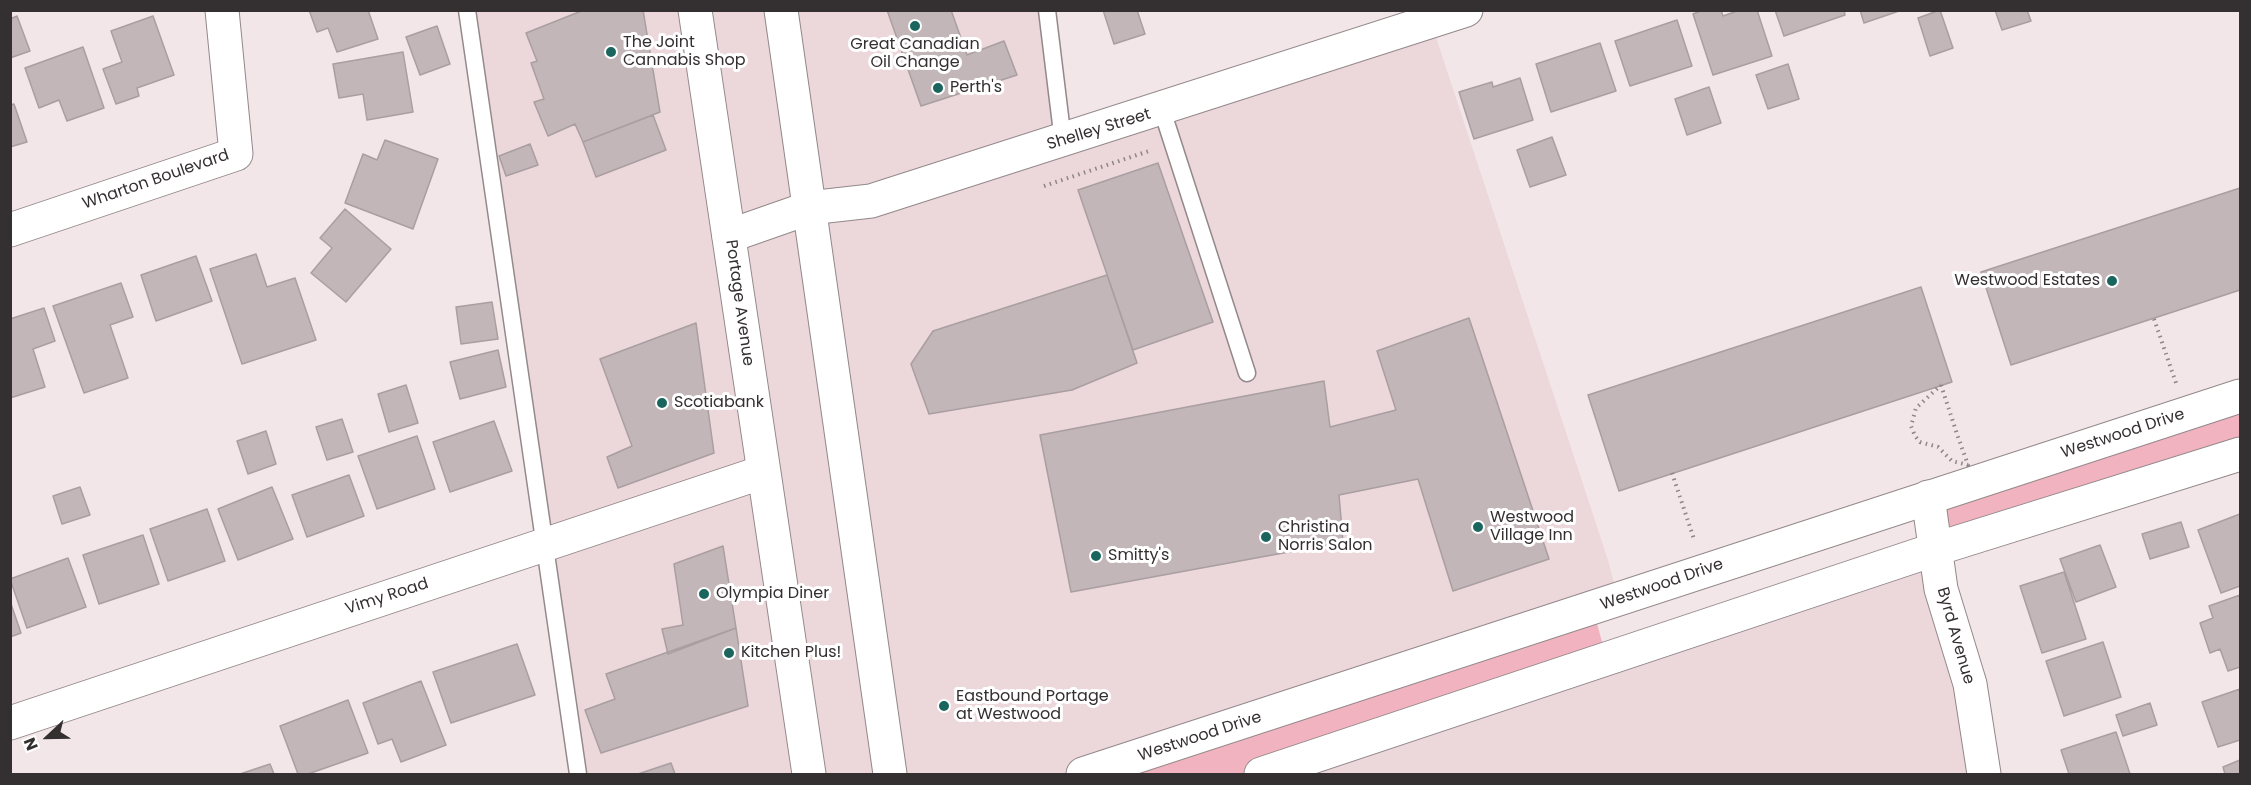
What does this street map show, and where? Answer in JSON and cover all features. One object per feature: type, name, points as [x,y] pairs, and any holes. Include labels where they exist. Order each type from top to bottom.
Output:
[{"type":"main road","name":"Wharton Boulevard","points":[[10,230],[236,153],[222,10]]},
{"type":"main road","name":"Portage Avenue","points":[[695,10],[809,774]]},
{"type":"main road","points":[[781,10],[890,774]]},
{"type":"main road","name":"Shelley Street","points":[[729,236],[809,208],[871,201],[1162,110],[1466,10]]},
{"type":"main road","name":"Westwood Drive","points":[[1083,774],[2241,396]]},
{"type":"main road","points":[[1261,774],[1936,549],[2241,454]]},
{"type":"main road","name":"Vimy Road","points":[[10,723],[763,472]]},
{"type":"main road","name":"Byrd Avenue","points":[[1928,497],[1941,589],[1970,684],[1984,774]]},
{"type":"lane","points":[[467,10],[578,774]]},
{"type":"lane","points":[[1047,10],[1063,141]]},
{"type":"lane","points":[[1162,110],[1247,373]]},
{"type":"path","points":[[1044,186],[1173,143]]},
{"type":"path","points":[[2154,319],[2177,387]]},
{"type":"path","points":[[1941,385],[1954,424],[1968,465],[1952,461],[1938,447],[1928,445],[1914,436],[1911,426],[1912,415],[1941,385]]},
{"type":"path","points":[[1672,473],[1695,544]]},
{"type":"shaded area","points":[[467,11],[1047,11],[1063,140],[1431,22],[1608,560],[1618,598],[1083,774],[578,774]]},
{"type":"shaded area","points":[[2240,396],[2240,454],[1936,549],[1928,497]]},
{"type":"shaded area","points":[[1936,549],[1984,774],[1261,774]]},
{"type":"shaded area","points":[[1593,609],[1607,660],[1261,774],[1083,774]]},
{"type":"building","points":[[309,10],[368,10],[378,39],[337,52],[328,28],[317,32]]},
{"type":"building","points":[[584,10],[643,10],[660,112],[583,142],[575,124],[548,136],[534,102],[544,99],[531,63],[537,61],[526,33]]},
{"type":"building","points":[[887,10],[951,10],[967,55],[1004,41],[1017,75],[921,106]]},
{"type":"building","points":[[1103,10],[1137,10],[1145,34],[1114,44]]},
{"type":"building","points":[[1703,10],[1721,10],[1723,16],[1740,10],[1757,10],[1772,56],[1713,75],[1693,14]]},
{"type":"building","points":[[1775,10],[1844,10],[1845,15],[1784,36]]},
{"type":"building","points":[[1860,10],[1902,10],[1864,23]]},
{"type":"building","points":[[1940,10],[1953,48],[1930,56],[1918,18]]},
{"type":"building","points":[[1995,10],[2027,10],[2031,21],[2002,30]]},
{"type":"building","points":[[17,16],[30,51],[10,58],[10,19]]},
{"type":"building","points":[[153,16],[174,75],[137,88],[139,96],[116,104],[103,69],[122,62],[111,31]]},
{"type":"building","points":[[1677,20],[1692,66],[1630,86],[1615,41]]},
{"type":"building","points":[[437,26],[450,64],[420,75],[406,37]]},
{"type":"building","points":[[1600,43],[1616,91],[1551,112],[1536,64]]},
{"type":"building","points":[[83,47],[104,108],[67,121],[59,100],[39,108],[25,68]]},
{"type":"building","points":[[403,52],[413,112],[367,120],[363,94],[339,98],[333,64]]},
{"type":"building","points":[[1788,64],[1799,99],[1768,109],[1756,75]]},
{"type":"building","points":[[1520,78],[1533,120],[1474,139],[1459,92],[1492,82],[1493,87]]},
{"type":"building","points":[[1709,87],[1721,123],[1687,135],[1675,99]]},
{"type":"building","points":[[14,104],[27,142],[10,147],[10,105]]},
{"type":"building","points":[[653,115],[666,150],[596,177],[583,142]]},
{"type":"building","points":[[1552,137],[1566,175],[1530,187],[1517,150]]},
{"type":"building","points":[[385,140],[438,159],[413,229],[345,203],[363,154],[377,160]]},
{"type":"building","points":[[530,144],[538,165],[506,176],[499,156]]},
{"type":"building","points":[[1158,163],[1213,322],[1133,350],[1078,190]]},
{"type":"building","name":"Westwood Estates","points":[[2240,188],[2240,290],[2011,365],[1981,272]]},
{"type":"building","points":[[345,209],[391,249],[346,302],[311,273],[332,248],[320,238]]},
{"type":"building","points":[[256,254],[267,287],[295,278],[316,340],[242,364],[210,269]]},
{"type":"building","points":[[196,256],[212,301],[156,321],[141,275]]},
{"type":"building","points":[[1107,275],[1137,363],[1072,390],[929,414],[911,364],[933,331]]},
{"type":"building","points":[[121,283],[133,317],[110,325],[128,378],[84,393],[53,306]]},
{"type":"building","points":[[1921,287],[1952,382],[1619,491],[1588,395]]},
{"type":"building","points":[[492,302],[498,339],[461,344],[456,307]]},
{"type":"building","points":[[44,308],[55,341],[33,349],[45,387],[10,398],[10,319]]},
{"type":"building","points":[[1469,318],[1549,559],[1453,591],[1418,479],[1339,495],[1343,542],[1071,592],[1040,435],[1324,381],[1330,427],[1396,410],[1377,351]]},
{"type":"building","name":"Scotiabank","points":[[696,323],[714,453],[618,488],[607,457],[632,446],[600,359]]},
{"type":"building","points":[[498,350],[506,387],[460,399],[450,362]]},
{"type":"building","points":[[406,385],[418,423],[389,432],[378,394]]},
{"type":"building","points":[[342,419],[353,452],[327,460],[316,427]]},
{"type":"building","points":[[494,421],[512,471],[450,492],[433,442]]},
{"type":"building","points":[[266,431],[276,464],[248,474],[237,441]]},
{"type":"building","points":[[417,436],[435,489],[377,509],[358,456]]},
{"type":"building","points":[[349,475],[364,516],[307,537],[292,495]]},
{"type":"building","points":[[80,487],[90,515],[62,524],[53,496]]},
{"type":"building","points":[[272,487],[293,539],[238,560],[218,509]]},
{"type":"building","points":[[207,509],[225,561],[168,581],[150,529]]},
{"type":"building","points":[[2240,514],[2240,586],[2221,593],[2198,530]]},
{"type":"building","points":[[2181,522],[2189,547],[2150,559],[2142,534]]},
{"type":"building","points":[[143,535],[159,584],[99,604],[83,555]]},
{"type":"building","points":[[2100,545],[2116,587],[2076,602],[2060,559]]},
{"type":"building","name":"Olympia Diner","points":[[723,546],[736,628],[668,654],[662,629],[683,625],[674,564]]},
{"type":"building","points":[[68,558],[86,607],[27,628],[10,579]]},
{"type":"building","points":[[2064,572],[2086,639],[2042,653],[2020,586]]},
{"type":"building","points":[[2240,595],[2240,667],[2228,671],[2220,649],[2210,653],[2200,623],[2213,618],[2209,606]]},
{"type":"building","points":[[10,601],[21,633],[10,637]]},
{"type":"building","points":[[736,628],[748,706],[601,753],[585,710],[615,699],[606,674]]},
{"type":"building","points":[[2103,642],[2121,697],[2064,716],[2046,661]]},
{"type":"building","points":[[517,644],[535,695],[451,723],[433,672]]},
{"type":"building","points":[[421,681],[446,745],[401,762],[392,739],[378,744],[363,703]]},
{"type":"building","points":[[2240,689],[2240,740],[2218,747],[2202,702]]},
{"type":"building","points":[[348,700],[368,753],[308,774],[298,774],[280,726]]},
{"type":"building","points":[[2150,703],[2157,725],[2123,736],[2116,715]]},
{"type":"building","points":[[2116,732],[2130,774],[2069,774],[2061,750]]},
{"type":"building","points":[[2240,760],[2240,774],[2225,774],[2223,767]]},
{"type":"building","points":[[671,763],[675,774],[638,774]]},
{"type":"building","points":[[270,764],[274,774],[240,774]]},
{"type":"place","name":"Great Canadian Oil Change","points":[[915,26]]},
{"type":"place","name":"The Joint Cannabis Shop","points":[[611,52]]},
{"type":"place","name":"Perth's","points":[[938,88]]},
{"type":"place","name":"Westwood Estates","points":[[2112,281]]},
{"type":"place","name":"Scotiabank","points":[[662,403]]},
{"type":"place","name":"Westwood Village Inn","points":[[1478,527]]},
{"type":"place","name":"Christina Norris Salon","points":[[1266,537]]},
{"type":"place","name":"Smitty's","points":[[1096,556]]},
{"type":"place","name":"Olympia Diner","points":[[704,594]]},
{"type":"place","name":"Kitchen Plus!","points":[[729,653]]},
{"type":"place","name":"Eastbound Portage at Westwood","points":[[944,706]]}]
